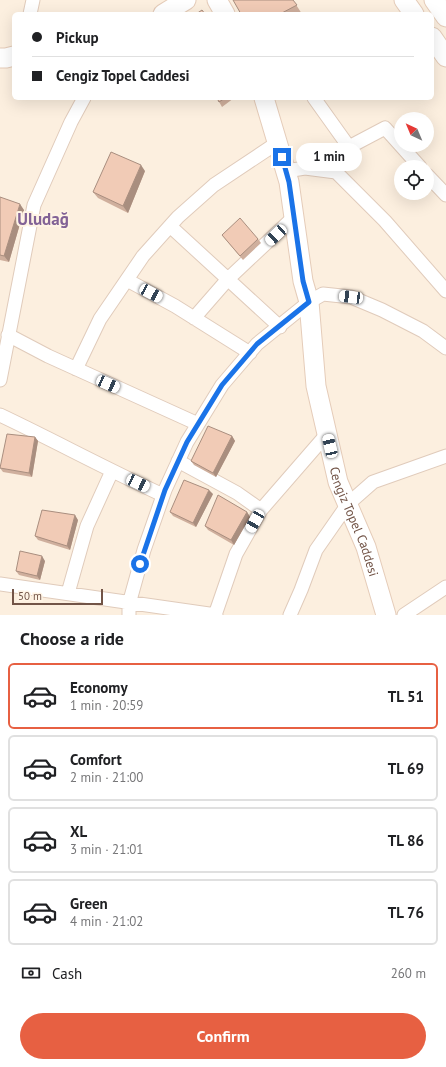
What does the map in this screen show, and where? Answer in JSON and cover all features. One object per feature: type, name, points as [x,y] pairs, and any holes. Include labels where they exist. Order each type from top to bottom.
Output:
[{"type":"main road","points":[[166,12],[186,0]]},
{"type":"main road","points":[[217,0],[224,12]]},
{"type":"main road","points":[[404,0],[413,12]]},
{"type":"main road","points":[[434,40],[446,57]]},
{"type":"main road","points":[[0,58],[12,56]]},
{"type":"main road","name":"Cengiz Topel Caddesi","points":[[265,100],[289,182],[303,281],[309,302],[316,386],[338,482],[366,547],[386,615]]},
{"type":"street","points":[[30,12],[33,0]]},
{"type":"street","points":[[0,380],[33,210],[71,122],[83,100]]},
{"type":"street","points":[[315,100],[349,147]]},
{"type":"street","points":[[336,172],[349,147],[385,128],[414,160]]},
{"type":"street","points":[[76,368],[100,318],[143,256],[178,217],[214,185],[277,143]]},
{"type":"street","points":[[286,171],[305,168],[336,172],[385,222],[446,291]]},
{"type":"street","points":[[434,182],[446,195]]},
{"type":"street","points":[[20,206],[33,210]]},
{"type":"street","points":[[194,318],[228,279],[294,217]]},
{"type":"street","points":[[170,226],[280,327]]},
{"type":"street","points":[[127,280],[176,306],[250,353]]},
{"type":"street","points":[[129,609],[144,550],[164,495],[187,442],[222,385],[257,344],[280,327],[309,302],[323,294],[351,297],[382,310],[423,331],[446,348]]},
{"type":"street","points":[[8,335],[48,356],[198,424]]},
{"type":"street","points":[[0,415],[112,471],[164,495]]},
{"type":"street","points":[[0,584],[68,594],[129,609],[215,615],[236,554],[262,510],[327,434]]},
{"type":"street","points":[[290,615],[316,550],[348,504],[372,482],[445,459]]},
{"type":"street","points":[[178,461],[237,493],[262,510]]},
{"type":"street","points":[[68,594],[87,526],[112,471]]},
{"type":"street","points":[[404,615],[446,587]]},
{"type":"building","points":[[233,0],[293,0],[297,5],[284,12],[240,12]]},
{"type":"building","points":[[111,152],[141,165],[123,206],[93,192]]},
{"type":"building","points":[[0,197],[20,204],[4,256],[0,255]]},
{"type":"building","points":[[240,218],[258,239],[240,256],[222,235]]},
{"type":"building","points":[[208,426],[232,436],[213,473],[191,461]]},
{"type":"building","points":[[7,434],[35,437],[29,473],[0,468]]},
{"type":"building","points":[[184,480],[209,490],[193,523],[170,512]]},
{"type":"building","points":[[218,495],[247,512],[231,540],[205,526]]},
{"type":"building","points":[[42,510],[75,515],[67,546],[35,536]]},
{"type":"building","points":[[20,551],[42,556],[37,576],[16,571]]},
{"type":"district","name":"Uludağ","points":[[43,219]]},
{"type":"route","points":[[140,564],[165,490],[187,442],[222,385],[257,344],[280,327],[309,302],[303,281],[289,182],[282,157]]}]
